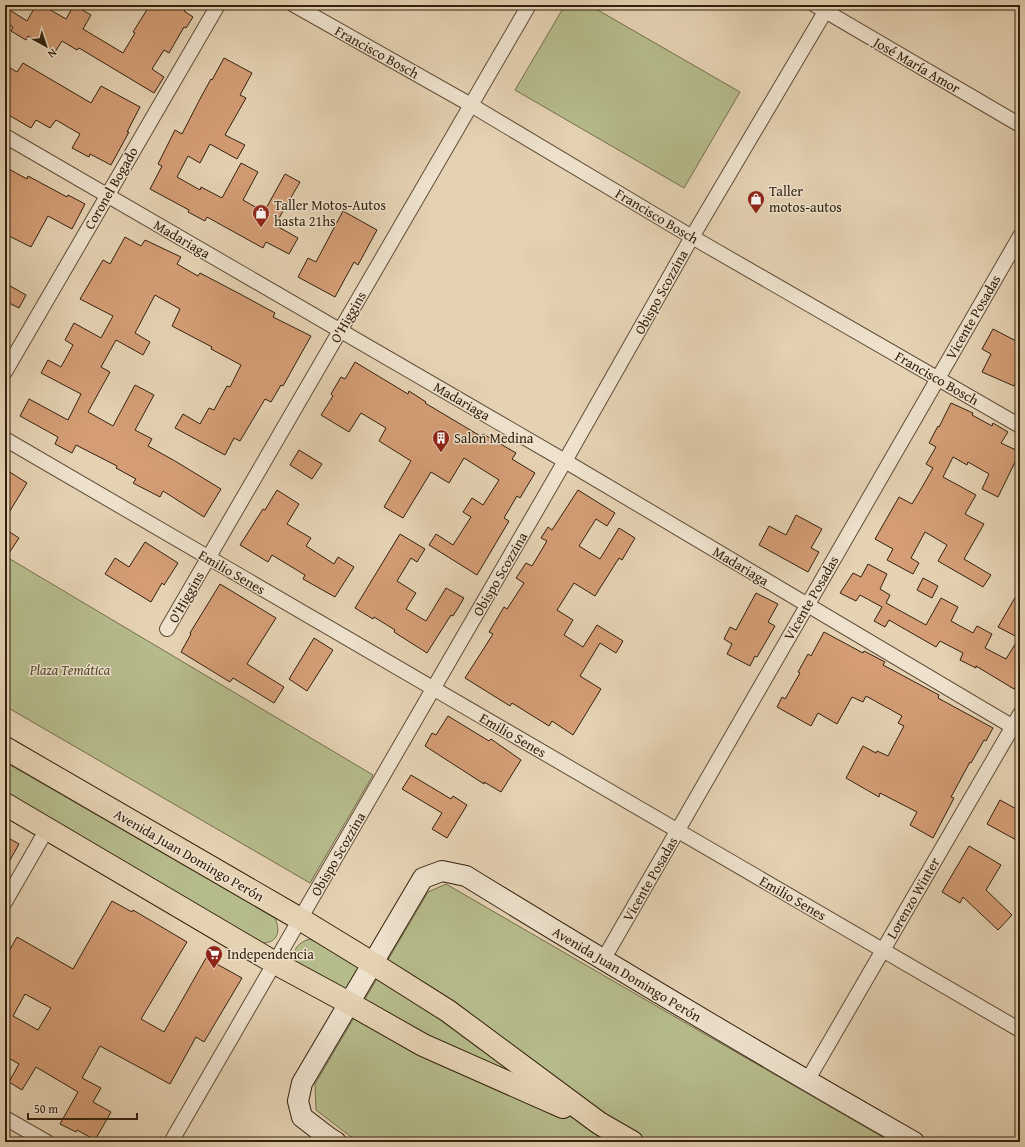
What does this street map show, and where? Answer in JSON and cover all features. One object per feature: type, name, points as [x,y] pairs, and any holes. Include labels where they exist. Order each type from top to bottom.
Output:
[{"type":"main road","name":"Avenida Juan Domingo Perón","points":[[5,748],[300,919],[372,963],[448,1011],[599,1123]]},
{"type":"main road","name":"Avenida Juan Domingo Perón","points":[[5,804],[275,963],[423,1045],[599,1123],[632,1142]]},
{"type":"main road","name":"Avenida Juan Domingo Perón","points":[[372,963],[423,878],[442,871],[466,876],[603,960],[807,1081],[914,1142]]},
{"type":"main road","points":[[336,1142],[302,1117],[298,1101],[302,1083],[372,963]]},
{"type":"street","name":"Coronel Bogado","points":[[5,372],[218,5]]},
{"type":"street","name":"Francisco Bosch","points":[[294,5],[471,104],[692,237],[1020,426]]},
{"type":"street","name":"O'Higgins","points":[[167,629],[529,5]]},
{"type":"street","name":"José María Amor","points":[[823,7],[1020,125]]},
{"type":"street","name":"Obispo Scozzina","points":[[171,1142],[566,461],[823,7]]},
{"type":"street","name":"Madariaga","points":[[5,136],[566,461],[1016,729]]},
{"type":"street","name":"Vicente Posadas","points":[[603,960],[1020,236]]},
{"type":"street","name":"Emilio Senes","points":[[5,440],[1020,1030]]},
{"type":"street","name":"Lorenzo Winter","points":[[807,1081],[883,950],[1016,729],[1020,714]]},
{"type":"street","points":[[5,902],[47,828]]},
{"type":"street","points":[[5,1118],[47,1142]]},
{"type":"green space","points":[[565,5],[589,5],[740,92],[684,188],[515,90]]},
{"type":"green space","name":"Plaza Temática","points":[[5,556],[373,775],[310,883],[5,706]]},
{"type":"green space","points":[[5,762],[275,918],[278,932],[275,939],[262,943],[5,795]]},
{"type":"green space","points":[[446,884],[891,1142],[361,1142],[350,1136],[316,1110],[315,1084],[428,892]]},
{"type":"green space","points":[[310,939],[354,962],[359,968],[346,991],[295,962],[295,950],[299,944]]},
{"type":"building","points":[[36,5],[42,5],[66,19],[74,5],[91,15],[83,29],[123,53],[135,33],[133,32],[150,5],[188,5],[184,11],[193,17],[186,28],[184,27],[169,53],[164,50],[152,69],[164,77],[154,93],[79,48],[77,50],[62,41],[55,52],[28,36],[26,40],[11,31],[13,27],[5,22],[5,7],[27,21]]},
{"type":"building","points":[[224,58],[252,73],[240,95],[246,98],[225,135],[245,145],[237,159],[210,144],[200,163],[188,156],[177,177],[200,190],[201,187],[222,198],[241,163],[258,172],[243,200],[264,212],[285,174],[300,182],[275,225],[298,238],[289,254],[266,242],[263,248],[207,217],[205,221],[188,212],[189,210],[150,189],[162,166],[158,164],[175,130],[182,134],[201,97]]},
{"type":"building","points":[[23,63],[91,103],[101,86],[140,107],[127,132],[129,132],[111,165],[90,154],[89,157],[72,148],[80,134],[56,120],[50,128],[36,120],[31,128],[5,113],[5,65],[17,72]]},
{"type":"building","points":[[5,167],[27,179],[28,176],[67,197],[68,195],[85,204],[72,229],[48,216],[31,247],[5,234],[5,217],[10,208],[5,206]]},
{"type":"building","points":[[343,211],[377,230],[358,265],[354,262],[335,297],[298,277],[308,258],[316,262]]},
{"type":"building","points":[[125,237],[141,246],[145,240],[181,257],[177,264],[198,276],[200,273],[240,294],[275,313],[273,317],[311,336],[283,386],[281,385],[271,402],[265,399],[240,441],[234,438],[225,455],[175,428],[183,414],[200,424],[209,408],[214,410],[227,386],[230,387],[241,365],[211,349],[212,347],[172,326],[180,309],[155,295],[135,333],[150,342],[143,355],[116,340],[101,367],[110,372],[88,412],[113,426],[135,385],[154,395],[135,430],[152,439],[148,446],[221,489],[204,517],[163,491],[160,497],[133,483],[136,479],[116,468],[117,466],[76,445],[72,453],[55,444],[58,437],[20,416],[29,399],[68,420],[81,394],[41,373],[48,360],[61,367],[73,345],[65,340],[74,323],[101,338],[113,316],[80,299],[103,260],[110,264]]},
{"type":"building","points":[[5,283],[26,295],[19,308],[5,301]]},
{"type":"building","points":[[993,329],[1020,343],[1020,372],[1014,386],[982,372],[991,354],[982,349]]},
{"type":"building","points":[[355,362],[408,394],[409,391],[426,402],[425,403],[482,437],[483,434],[516,453],[512,459],[535,473],[520,498],[517,496],[504,518],[509,521],[477,575],[429,545],[436,534],[453,545],[471,517],[463,512],[472,498],[483,505],[499,480],[464,458],[449,483],[431,472],[403,518],[384,507],[411,461],[379,441],[386,428],[361,413],[349,432],[321,415],[333,396],[331,394],[341,377],[345,379]]},
{"type":"building","points":[[951,403],[973,413],[972,415],[992,426],[993,423],[1008,432],[1001,443],[1020,452],[998,497],[982,489],[989,474],[968,462],[967,465],[953,457],[943,477],[976,495],[965,514],[984,524],[964,559],[991,575],[983,587],[938,561],[947,545],[925,532],[911,558],[919,563],[913,574],[887,560],[893,549],[875,539],[899,497],[912,504],[933,468],[926,464],[936,447],[929,443]]},
{"type":"building","points":[[299,450],[322,464],[312,479],[290,465]]},
{"type":"building","points":[[5,469],[27,483],[5,519]]},
{"type":"building","points":[[277,490],[299,504],[287,524],[311,538],[306,546],[334,564],[338,557],[354,567],[335,597],[303,579],[305,575],[272,555],[268,562],[240,545],[263,509],[265,510]]},
{"type":"building","points":[[578,490],[615,513],[607,526],[596,519],[579,546],[600,559],[619,528],[635,538],[622,560],[619,558],[595,596],[574,583],[557,610],[573,620],[564,635],[583,647],[597,625],[623,641],[616,653],[600,643],[580,676],[601,689],[573,735],[552,721],[549,726],[512,703],[510,706],[465,678],[493,634],[489,632],[504,607],[507,609],[524,583],[516,578],[526,563],[532,566],[547,541],[541,538],[548,527],[552,530]]},
{"type":"building","points":[[796,515],[822,529],[811,548],[819,552],[808,572],[759,545],[769,526],[786,535]]},
{"type":"building","points":[[5,529],[19,538],[5,559]]},
{"type":"building","points":[[400,534],[425,549],[417,562],[411,558],[397,581],[416,593],[406,609],[426,621],[446,588],[464,598],[453,616],[451,615],[427,653],[394,632],[395,630],[374,617],[373,619],[355,608]]},
{"type":"building","points":[[145,542],[178,563],[164,585],[162,583],[151,602],[105,574],[115,558],[129,567]]},
{"type":"building","points":[[868,564],[887,574],[880,589],[890,595],[886,603],[926,625],[941,598],[958,607],[951,621],[973,633],[977,626],[992,634],[985,648],[1006,659],[1019,638],[998,627],[1020,589],[1020,679],[1014,689],[976,666],[976,668],[960,660],[963,653],[940,641],[936,647],[889,620],[885,627],[874,621],[882,607],[860,595],[856,601],[840,593],[853,573],[861,577]]},
{"type":"building","points":[[923,578],[938,586],[932,598],[917,590]]},
{"type":"building","points":[[220,584],[276,618],[247,664],[284,687],[274,703],[233,678],[230,682],[181,652],[191,634],[190,633]]},
{"type":"building","points":[[756,593],[778,604],[768,622],[775,626],[750,666],[727,654],[732,644],[724,639],[730,627],[736,630]]},
{"type":"building","points":[[824,632],[863,653],[864,651],[885,662],[883,665],[939,695],[938,698],[993,728],[986,741],[984,740],[971,763],[970,762],[951,797],[954,798],[933,838],[910,825],[917,812],[880,793],[879,797],[846,778],[863,746],[876,753],[877,751],[888,756],[904,726],[898,723],[902,716],[866,696],[863,702],[852,697],[837,724],[818,713],[811,726],[777,707],[782,697],[785,699],[800,673],[798,672],[808,654],[811,656]]},
{"type":"building","points":[[314,638],[333,650],[307,691],[289,679]]},
{"type":"building","points":[[448,716],[489,741],[491,739],[521,760],[501,792],[484,782],[484,784],[425,746],[432,733],[436,735]]},
{"type":"building","points":[[411,775],[451,799],[453,796],[467,805],[447,838],[432,829],[442,813],[402,789]]},
{"type":"building","points":[[1000,800],[1020,811],[1020,842],[987,824]]},
{"type":"building","points":[[5,836],[19,844],[5,869]]},
{"type":"building","points":[[969,846],[1001,865],[986,890],[1012,915],[998,930],[963,897],[960,903],[942,892]]},
{"type":"building","points":[[112,901],[132,912],[133,910],[187,942],[141,1019],[164,1032],[206,958],[242,978],[204,1042],[196,1037],[170,1084],[100,1046],[82,1078],[101,1088],[93,1102],[111,1112],[95,1140],[77,1130],[76,1132],[60,1124],[78,1092],[36,1067],[22,1090],[9,1082],[19,1064],[5,1056],[5,958],[17,937],[73,969]],"holes":[[[25,994],[51,1008],[38,1030],[13,1016]]]},
{"type":"place","name":"Taller motos-autos","points":[[756,214]]},
{"type":"place","name":"Taller Motos-Autos hasta 21hs","points":[[261,228]]},
{"type":"place","name":"Salon Medina","points":[[441,453]]},
{"type":"place","name":"Independencia","points":[[214,969]]}]
